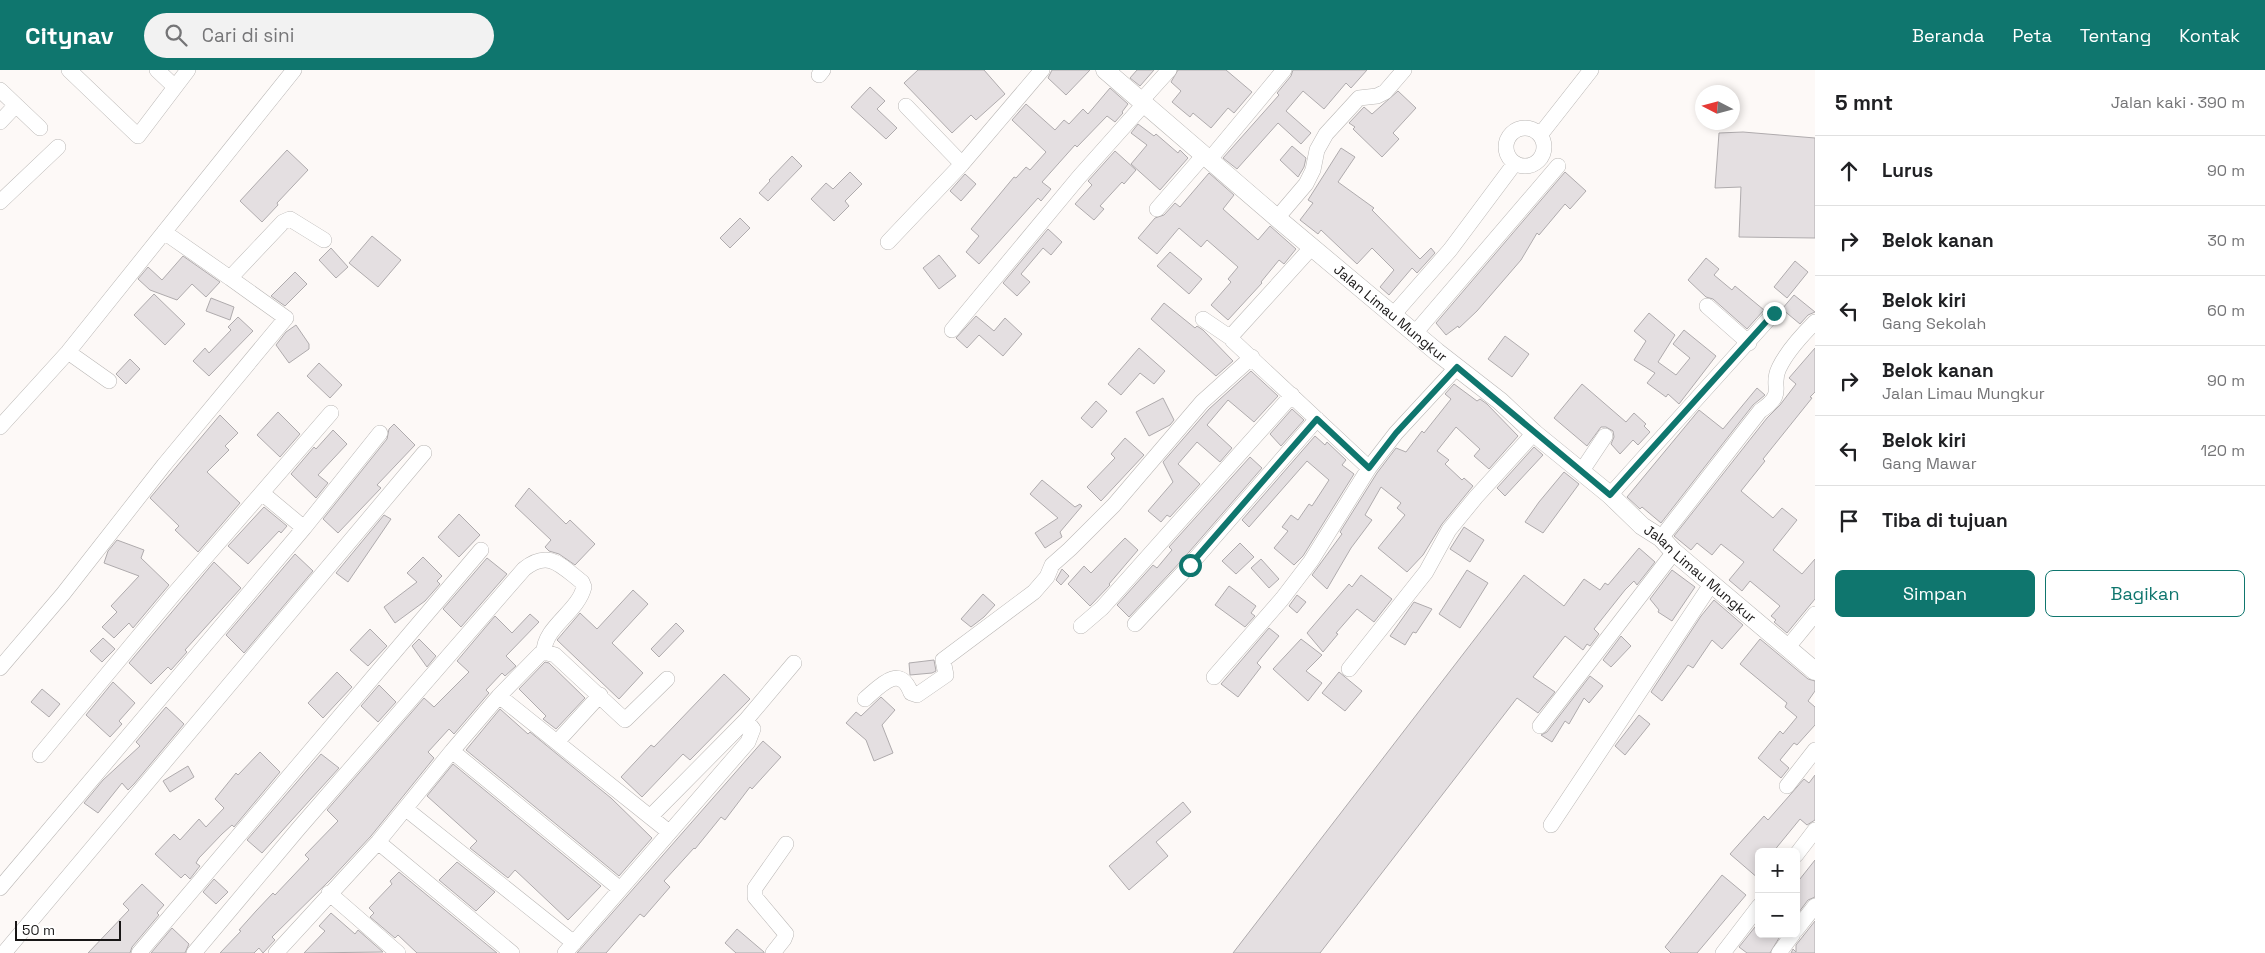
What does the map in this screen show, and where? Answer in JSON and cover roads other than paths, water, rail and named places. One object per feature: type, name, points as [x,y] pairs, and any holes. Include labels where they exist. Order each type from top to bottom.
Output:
[{"type":"street","points":[[69,70],[138,136],[188,70]]},
{"type":"street","points":[[157,70],[175,87]]},
{"type":"street","points":[[0,427],[68,352],[294,70]]},
{"type":"street","points":[[888,242],[962,164],[1042,70]]},
{"type":"street","name":"Jalan Limau Mungkur","points":[[1105,70],[1277,218],[1610,495],[1642,526],[1662,538],[1674,552],[1815,671]]},
{"type":"street","points":[[952,330],[1169,70]]},
{"type":"street","points":[[1157,209],[1207,157],[1284,70]]},
{"type":"street","points":[[1277,218],[1306,184],[1314,170],[1318,150],[1326,134],[1359,98],[1378,96],[1385,92],[1404,70]]},
{"type":"street","points":[[1540,135],[1591,70]]},
{"type":"street","points":[[0,90],[40,128]]},
{"type":"street","points":[[0,122],[16,105]]},
{"type":"street","points":[[906,106],[962,164]]},
{"type":"street","points":[[1522,128],[1529,128],[1540,135],[1544,147],[1539,159],[1528,165],[1515,163],[1510,158],[1506,146],[1511,134],[1522,128]]},
{"type":"street","points":[[0,202],[58,147]]},
{"type":"street","points":[[1393,315],[1450,250],[1515,163]]},
{"type":"street","points":[[1415,333],[1558,166]]},
{"type":"street","points":[[230,278],[283,222],[290,219],[324,240]]},
{"type":"street","points":[[0,668],[63,594],[164,465],[286,318],[164,232]]},
{"type":"street","points":[[1231,338],[1312,247]]},
{"type":"street","points":[[1707,306],[1749,343]]},
{"type":"street","points":[[1610,495],[1749,343],[1774,313]]},
{"type":"street","points":[[1203,319],[1231,338],[1236,346],[1252,357],[1369,468]]},
{"type":"street","points":[[1662,538],[1760,411],[1772,403],[1776,392],[1779,368],[1800,337],[1815,322]]},
{"type":"street","points":[[68,352],[110,381]]},
{"type":"street","points":[[865,699],[891,678],[901,678],[907,682],[910,693],[916,695],[946,675],[943,660],[1034,592],[1047,577],[1052,565],[1114,505],[1202,402],[1252,357]]},
{"type":"street","points":[[1214,677],[1282,599],[1311,560],[1369,468],[1396,433],[1457,367]]},
{"type":"street","points":[[1081,626],[1102,608],[1292,395]]},
{"type":"street","points":[[40,755],[173,595],[331,413]]},
{"type":"street","points":[[1135,624],[1190,565],[1317,419]]},
{"type":"street","points":[[0,888],[304,528],[380,433]]},
{"type":"street","points":[[1349,669],[1426,572],[1449,530],[1534,433]]},
{"type":"street","points":[[1581,472],[1605,436]]},
{"type":"street","points":[[4,953],[424,452]]},
{"type":"street","points":[[262,493],[304,528]]},
{"type":"street","points":[[139,953],[481,550]]},
{"type":"street","points":[[1540,726],[1674,552]]},
{"type":"street","points":[[194,953],[299,828],[524,570],[533,562],[544,559],[554,560],[582,582],[584,587],[579,601],[549,634],[544,644],[544,652],[499,696],[378,842],[329,893],[279,952]]},
{"type":"street","points":[[1551,825],[1712,583]]},
{"type":"street","points":[[1788,647],[1815,614]]},
{"type":"street","points":[[544,652],[555,655],[625,720],[667,678]]},
{"type":"street","points":[[651,816],[746,720],[794,663]]},
{"type":"street","points":[[499,696],[669,832]]},
{"type":"street","points":[[557,742],[600,696]]},
{"type":"street","points":[[406,809],[570,948],[748,742],[753,729],[746,720]]},
{"type":"street","points":[[1787,786],[1815,750]]},
{"type":"street","points":[[452,751],[620,889]]},
{"type":"street","points":[[1800,850],[1815,830]]},
{"type":"street","points":[[378,842],[512,953]]},
{"type":"street","points":[[773,953],[786,934],[755,897],[755,888],[786,844]]},
{"type":"street","points":[[329,893],[398,953]]},
{"type":"street","points":[[1800,925],[1815,906]]},
{"type":"street","points":[[1723,953],[1755,911]]},
{"type":"street","points":[[1779,953],[1790,938]]}]
